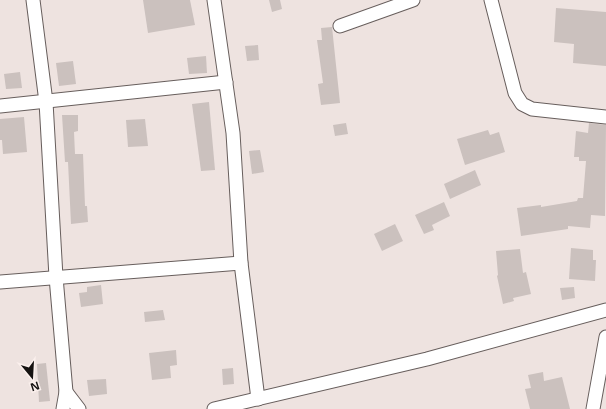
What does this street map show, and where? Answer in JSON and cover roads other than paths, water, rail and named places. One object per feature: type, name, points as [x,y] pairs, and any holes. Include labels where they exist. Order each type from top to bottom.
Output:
[{"type":"street","points":[[33,0],[46,102],[56,277],[66,392],[63,409]]},
{"type":"street","points":[[214,0],[233,133],[250,403]]},
{"type":"street","points":[[340,26],[413,0]]},
{"type":"street","points":[[491,0],[515,93],[522,104],[532,109],[606,116]]},
{"type":"street","points":[[0,106],[226,82]]},
{"type":"street","points":[[0,282],[241,263]]},
{"type":"street","points":[[214,409],[250,403],[427,359],[606,310]]},
{"type":"street","points":[[593,409],[604,364],[606,337]]},
{"type":"street","points":[[66,392],[79,409]]}]
